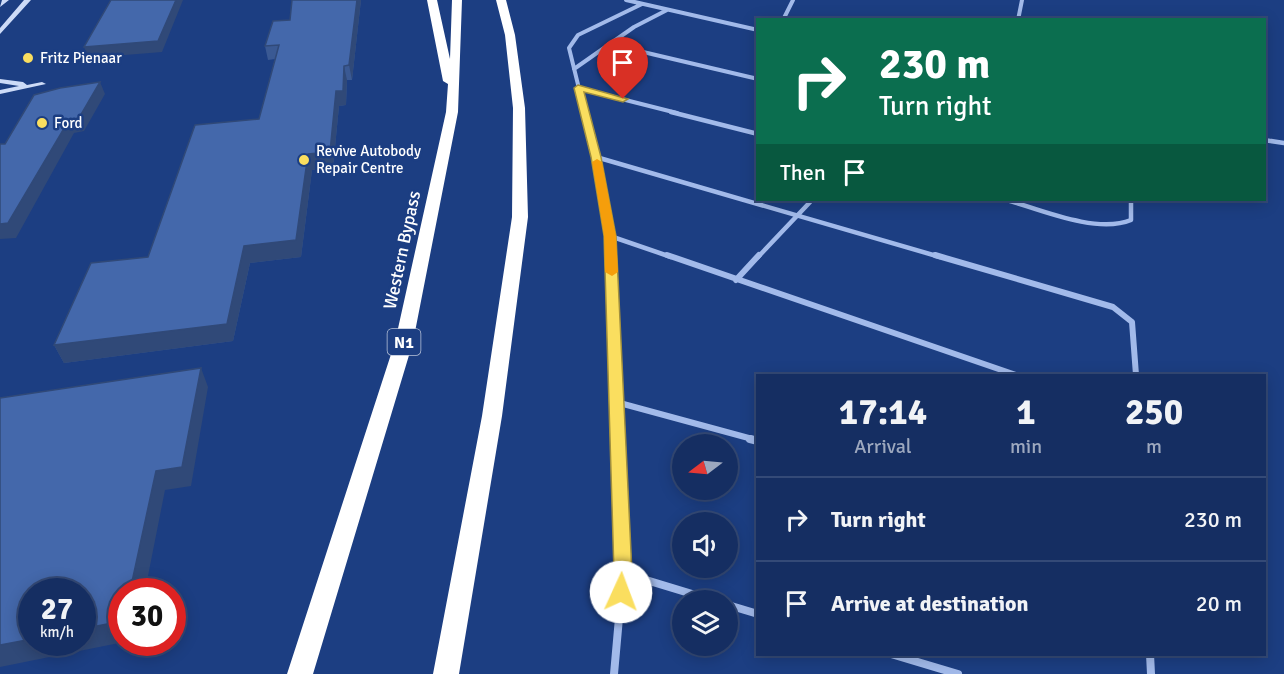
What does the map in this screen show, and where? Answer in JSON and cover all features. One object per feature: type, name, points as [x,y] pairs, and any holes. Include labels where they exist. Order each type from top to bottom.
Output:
[{"type":"highway","points":[[432,0],[452,92]]},
{"type":"highway","name":"Western Bypass","points":[[300,674],[404,342],[452,111],[457,0]]},
{"type":"highway","points":[[446,674],[492,416],[520,217],[519,108],[510,35],[501,0]]},
{"type":"main road","points":[[0,5],[6,0]]},
{"type":"main road","points":[[0,32],[28,0]]},
{"type":"main road","points":[[0,81],[25,85]]},
{"type":"main road","points":[[0,92],[42,84]]},
{"type":"street","points":[[626,0],[756,30]]},
{"type":"street","points":[[784,18],[794,0]]},
{"type":"street","points":[[1018,18],[1022,0]]},
{"type":"street","points":[[614,674],[623,573],[610,236],[596,157],[570,48],[578,35],[642,4]]},
{"type":"street","points":[[574,69],[634,27],[668,10]]},
{"type":"street","points":[[609,44],[756,80]]},
{"type":"street","points":[[578,88],[756,133]]},
{"type":"street","points":[[1266,140],[1284,143]]},
{"type":"street","points":[[596,157],[1113,307],[1132,321],[1136,374]]},
{"type":"street","points":[[735,280],[811,201]]},
{"type":"street","points":[[1011,201],[1097,224],[1118,226],[1126,225],[1131,220],[1131,201]]},
{"type":"street","points":[[610,236],[1013,374]]},
{"type":"street","points":[[616,402],[756,440]]},
{"type":"street","points":[[623,573],[679,590]]},
{"type":"street","points":[[738,608],[756,613]]},
{"type":"street","points":[[898,656],[958,674]]},
{"type":"street","points":[[1150,656],[1151,674]]},
{"type":"building","points":[[111,0],[176,0],[158,41],[84,47]]},
{"type":"building","points":[[292,0],[357,0],[349,65],[344,66],[343,91],[336,91],[330,152],[308,154],[296,240],[244,246],[227,324],[54,345],[91,263],[148,257],[195,125],[259,119],[279,45],[265,46],[273,21],[290,20]]},
{"type":"building","points":[[100,82],[79,118],[69,120],[8,223],[0,224],[0,144],[5,144],[34,95],[60,88]]},
{"type":"building","points":[[201,368],[182,467],[156,471],[133,578],[108,578],[108,624],[96,626],[96,578],[18,578],[18,642],[0,645],[0,398]]},
{"type":"slow traffic","points":[[597,162],[606,203],[612,272]]},
{"type":"place","name":"Fritz Pienaar","points":[[28,58]]},
{"type":"place","name":"Ford","points":[[42,123]]},
{"type":"place","name":"Revive Autobody Repair Centre","points":[[304,160]]},
{"type":"route","points":[[621,592],[623,573],[610,236],[606,203],[578,88],[623,99]]}]
